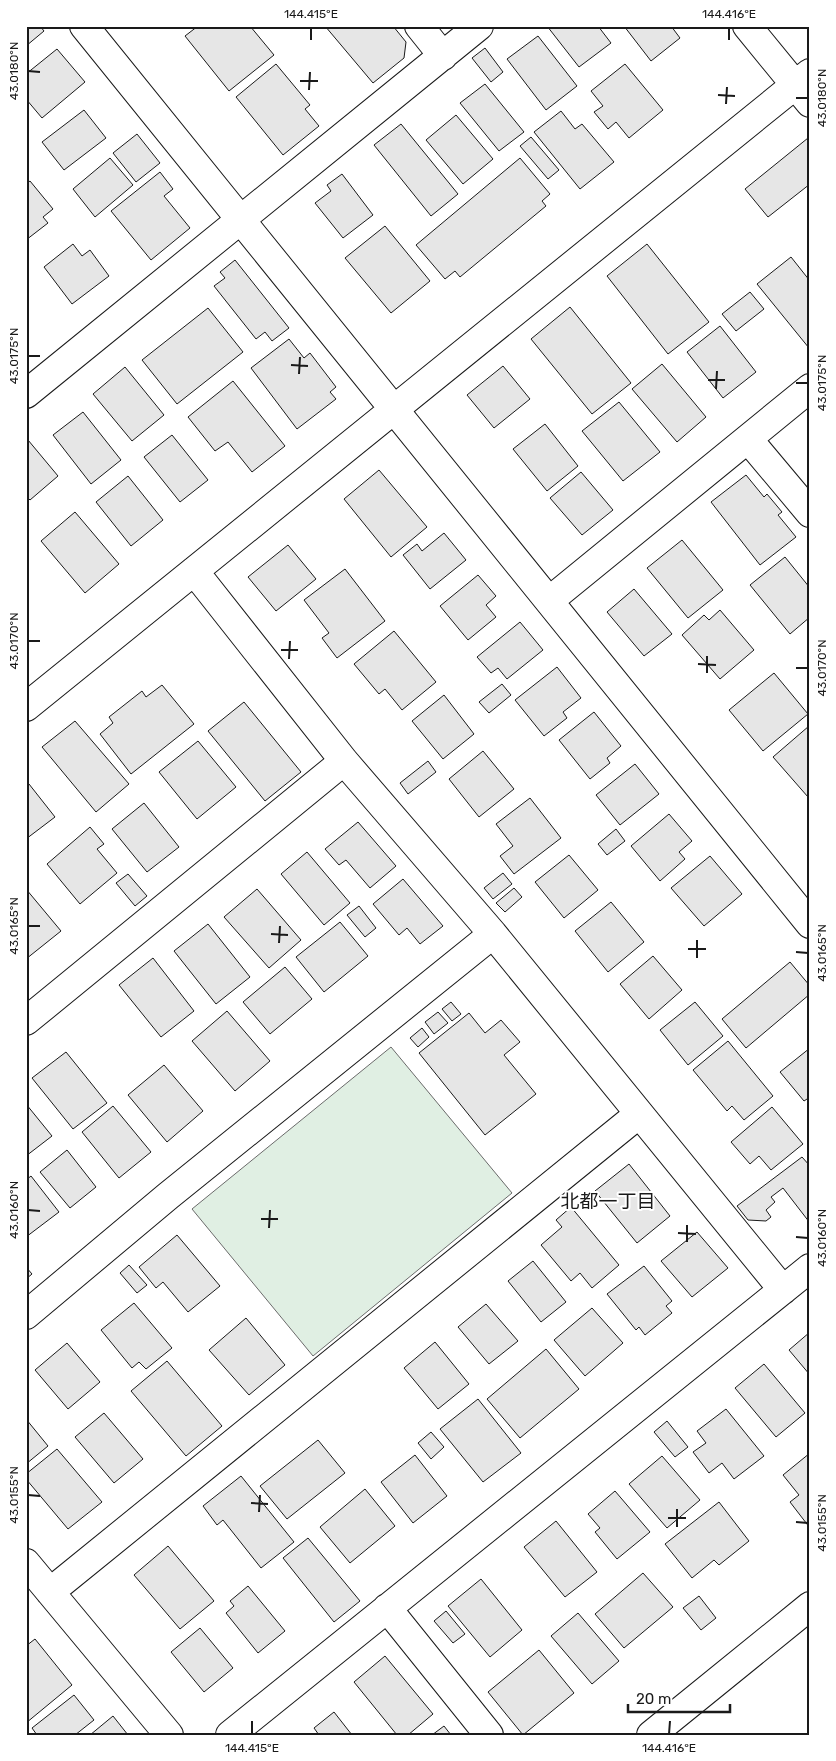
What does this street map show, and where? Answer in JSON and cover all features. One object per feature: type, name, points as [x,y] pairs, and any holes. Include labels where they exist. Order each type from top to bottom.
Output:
[{"type":"street","points":[[84,26],[810,924]]},
{"type":"street","points":[[418,26],[443,56]]},
{"type":"street","points":[[31,380],[240,221],[478,26]]},
{"type":"street","points":[[26,707],[394,409],[805,87],[747,26]]},
{"type":"street","points":[[549,601],[810,388]]},
{"type":"street","points":[[748,439],[810,513]]},
{"type":"street","points":[[194,571],[344,761],[494,934],[783,1290]]},
{"type":"street","points":[[26,1022],[344,761]]},
{"type":"street","points":[[26,1314],[168,1196],[494,934]]},
{"type":"street","points":[[50,1592],[639,1114]]},
{"type":"street","points":[[230,1735],[810,1268]]},
{"type":"street","points":[[26,1563],[169,1735]]},
{"type":"street","points":[[651,1735],[810,1606]]},
{"type":"street","points":[[387,1608],[489,1735]]},
{"type":"green space","points":[[391,1047],[512,1193],[313,1356],[192,1209]]},
{"type":"building","points":[[26,26],[40,26],[44,31],[26,46]]},
{"type":"building","points":[[198,26],[250,26],[274,55],[229,91],[185,36]]},
{"type":"building","points":[[325,26],[393,26],[406,42],[404,58],[373,83]]},
{"type":"building","points":[[547,26],[598,26],[611,43],[579,67]]},
{"type":"building","points":[[624,26],[671,26],[680,38],[651,61]]},
{"type":"building","points":[[538,36],[577,86],[546,110],[507,59]]},
{"type":"building","points":[[485,48],[503,72],[491,82],[472,58]]},
{"type":"building","points":[[57,49],[85,82],[42,118],[26,99],[26,74]]},
{"type":"building","points":[[276,64],[310,105],[305,109],[319,126],[283,155],[236,97]]},
{"type":"building","points":[[625,64],[663,110],[629,138],[616,122],[608,129],[594,112],[603,106],[591,91]]},
{"type":"building","points":[[485,84],[524,132],[499,151],[460,103]]},
{"type":"building","points":[[84,110],[106,138],[64,170],[42,142]]},
{"type":"building","points":[[561,111],[575,129],[582,124],[614,162],[580,189],[534,132]]},
{"type":"building","points":[[456,115],[493,159],[463,184],[426,140]]},
{"type":"building","points":[[401,124],[458,194],[431,216],[374,145]]},
{"type":"building","points":[[137,134],[160,163],[136,182],[113,153]]},
{"type":"building","points":[[531,137],[559,170],[548,179],[520,146]]},
{"type":"building","points":[[808,138],[810,184],[768,217],[745,189]]},
{"type":"building","points":[[110,158],[133,185],[95,217],[73,189]]},
{"type":"building","points":[[520,158],[550,194],[542,201],[546,206],[460,277],[455,271],[445,279],[416,245]]},
{"type":"building","points":[[160,172],[173,189],[164,196],[190,228],[151,260],[111,211]]},
{"type":"building","points":[[342,174],[373,215],[343,238],[315,203],[331,191],[327,185]]},
{"type":"building","points":[[30,181],[53,209],[43,217],[48,223],[26,240],[26,184]]},
{"type":"building","points":[[385,226],[430,281],[391,313],[345,258]]},
{"type":"building","points":[[73,244],[82,256],[90,250],[109,276],[72,304],[44,267]]},
{"type":"building","points":[[647,244],[709,322],[668,354],[607,276]]},
{"type":"building","points":[[791,257],[810,281],[809,348],[757,284]]},
{"type":"building","points":[[235,260],[289,328],[272,341],[265,332],[256,339],[214,286],[225,278],[220,272]]},
{"type":"building","points":[[750,292],[764,309],[736,331],[722,314]]},
{"type":"building","points":[[570,307],[631,383],[592,414],[531,339]]},
{"type":"building","points":[[208,308],[243,352],[177,404],[142,360]]},
{"type":"building","points":[[720,326],[756,372],[723,398],[687,352]]},
{"type":"building","points":[[289,339],[304,358],[310,353],[336,387],[330,392],[336,399],[297,429],[251,368]]},
{"type":"building","points":[[662,364],[706,417],[677,442],[632,389]]},
{"type":"building","points":[[503,366],[530,399],[494,428],[467,395]]},
{"type":"building","points":[[125,367],[164,415],[132,441],[93,394]]},
{"type":"building","points":[[233,381],[285,446],[252,472],[228,442],[215,451],[188,417]]},
{"type":"building","points":[[619,402],[660,452],[623,481],[582,431]]},
{"type":"building","points":[[83,412],[121,460],[91,484],[53,435]]},
{"type":"building","points":[[545,424],[578,466],[547,491],[513,449]]},
{"type":"building","points":[[172,435],[208,480],[180,502],[144,457]]},
{"type":"building","points":[[28,440],[58,476],[30,500],[26,496],[26,442]]},
{"type":"building","points":[[379,470],[427,527],[391,557],[344,499]]},
{"type":"building","points":[[581,472],[613,510],[582,535],[550,498]]},
{"type":"building","points":[[746,475],[764,497],[767,494],[782,512],[778,515],[796,537],[760,565],[711,502]]},
{"type":"building","points":[[128,476],[163,520],[131,546],[96,502]]},
{"type":"building","points":[[75,512],[119,564],[85,593],[41,541]]},
{"type":"building","points":[[444,533],[466,560],[430,589],[403,555],[417,544],[422,551]]},
{"type":"building","points":[[682,540],[723,590],[688,618],[647,568]]},
{"type":"building","points":[[288,545],[316,579],[276,611],[248,577]]},
{"type":"building","points":[[785,557],[810,588],[810,617],[790,634],[750,585]]},
{"type":"building","points":[[345,569],[385,621],[337,658],[322,638],[329,633],[304,600]]},
{"type":"building","points":[[478,575],[496,596],[486,605],[496,617],[468,640],[440,606]]},
{"type":"building","points":[[634,589],[672,634],[644,656],[607,612]]},
{"type":"building","points":[[720,610],[754,650],[720,679],[682,635],[704,615],[709,620]]},
{"type":"building","points":[[520,622],[543,650],[507,679],[498,668],[491,673],[477,657]]},
{"type":"building","points":[[394,631],[436,682],[402,710],[385,689],[379,694],[354,664]]},
{"type":"building","points":[[557,667],[581,698],[563,712],[567,718],[544,736],[515,700]]},
{"type":"building","points":[[774,673],[808,714],[763,751],[729,710]]},
{"type":"building","points":[[502,684],[511,695],[489,713],[479,702]]},
{"type":"building","points":[[162,685],[194,724],[131,774],[100,734],[113,723],[109,717],[142,691],[146,697]]},
{"type":"building","points":[[444,695],[474,734],[443,759],[412,721]]},
{"type":"building","points":[[244,702],[301,772],[265,801],[208,731]]},
{"type":"building","points":[[594,712],[621,746],[607,758],[610,763],[590,779],[559,740]]},
{"type":"building","points":[[75,721],[129,784],[96,812],[42,747]]},
{"type":"building","points":[[809,726],[810,796],[808,797],[773,757]]},
{"type":"building","points":[[198,741],[236,787],[197,819],[159,772]]},
{"type":"building","points":[[483,751],[514,789],[479,817],[449,779]]},
{"type":"building","points":[[428,761],[436,772],[408,794],[400,783]]},
{"type":"building","points":[[635,764],[659,794],[620,825],[596,795]]},
{"type":"building","points":[[29,784],[55,817],[26,839],[26,787]]},
{"type":"building","points":[[530,798],[561,838],[514,874],[500,856],[513,846],[496,824]]},
{"type":"building","points":[[144,803],[179,847],[147,872],[112,829]]},
{"type":"building","points":[[669,814],[692,841],[679,852],[685,859],[660,881],[631,846]]},
{"type":"building","points":[[358,822],[396,866],[370,888],[346,860],[339,865],[325,849]]},
{"type":"building","points":[[90,827],[104,844],[97,849],[117,873],[80,904],[47,864]]},
{"type":"building","points":[[616,829],[625,841],[607,855],[598,844]]},
{"type":"building","points":[[307,852],[350,903],[324,925],[281,874]]},
{"type":"building","points":[[569,855],[598,890],[564,918],[535,882]]},
{"type":"building","points":[[710,856],[742,894],[704,926],[671,888]]},
{"type":"building","points":[[503,873],[512,884],[493,899],[484,888]]},
{"type":"building","points":[[128,874],[147,896],[135,906],[116,883]]},
{"type":"building","points":[[403,879],[443,926],[420,944],[407,928],[399,935],[373,904]]},
{"type":"building","points":[[514,888],[522,897],[505,912],[496,903]]},
{"type":"building","points":[[26,889],[61,931],[26,959]]},
{"type":"building","points":[[257,889],[301,940],[269,968],[224,917]]},
{"type":"building","points":[[611,902],[644,942],[608,972],[575,931]]},
{"type":"building","points":[[359,906],[376,928],[365,937],[347,915]]},
{"type":"building","points":[[340,922],[368,956],[324,992],[296,957]]},
{"type":"building","points":[[208,924],[250,977],[216,1004],[174,951]]},
{"type":"building","points":[[653,956],[682,990],[649,1019],[620,984]]},
{"type":"building","points":[[153,958],[194,1011],[161,1037],[119,985]]},
{"type":"building","points":[[790,962],[810,986],[810,994],[746,1048],[722,1019]]},
{"type":"building","points":[[285,967],[312,999],[270,1034],[243,1002]]},
{"type":"building","points":[[451,1002],[461,1014],[452,1021],[442,1009]]},
{"type":"building","points":[[695,1002],[723,1036],[688,1065],[660,1030]]},
{"type":"building","points":[[227,1011],[270,1061],[235,1091],[192,1041]]},
{"type":"building","points":[[438,1012],[448,1023],[434,1034],[425,1022]]},
{"type":"building","points":[[469,1013],[485,1033],[501,1020],[520,1042],[504,1055],[536,1094],[485,1135],[419,1053]]},
{"type":"building","points":[[422,1028],[429,1037],[418,1047],[410,1038]]},
{"type":"building","points":[[728,1041],[773,1096],[744,1120],[732,1106],[727,1111],[693,1070]]},
{"type":"building","points":[[810,1048],[810,1097],[804,1101],[780,1072]]},
{"type":"building","points":[[66,1052],[107,1103],[73,1129],[32,1078]]},
{"type":"building","points":[[164,1065],[203,1111],[167,1142],[128,1095]]},
{"type":"building","points":[[26,1104],[52,1136],[26,1156]]},
{"type":"building","points":[[113,1106],[151,1152],[119,1178],[82,1132]]},
{"type":"building","points":[[772,1107],[803,1144],[771,1170],[759,1156],[750,1164],[731,1142]]},
{"type":"building","points":[[67,1150],[96,1187],[70,1208],[40,1172]]},
{"type":"building","points":[[802,1157],[810,1166],[810,1223],[783,1188],[771,1197],[775,1202],[766,1210],[771,1217],[766,1221],[748,1220],[737,1206]]},
{"type":"building","points":[[629,1164],[670,1216],[637,1243],[595,1191]]},
{"type":"building","points":[[31,1176],[59,1212],[26,1237],[26,1180]]},
{"type":"building","points":[[571,1207],[619,1265],[592,1288],[580,1273],[571,1281],[541,1245],[562,1227],[556,1220]]},
{"type":"building","points":[[697,1232],[728,1268],[692,1297],[661,1261]]},
{"type":"building","points":[[177,1235],[220,1286],[188,1312],[163,1282],[156,1288],[139,1267]]},
{"type":"building","points":[[533,1261],[566,1302],[541,1322],[508,1281]]},
{"type":"building","points":[[129,1265],[147,1285],[137,1293],[120,1273]]},
{"type":"building","points":[[644,1266],[672,1301],[666,1306],[672,1313],[645,1335],[639,1327],[636,1330],[607,1294]]},
{"type":"building","points":[[26,1267],[32,1274],[26,1279]]},
{"type":"building","points":[[134,1303],[172,1348],[146,1369],[139,1362],[132,1368],[101,1330]]},
{"type":"building","points":[[486,1304],[518,1341],[489,1364],[458,1327]]},
{"type":"building","points":[[592,1308],[623,1343],[585,1376],[554,1340]]},
{"type":"building","points":[[246,1318],[285,1365],[249,1395],[209,1350]]},
{"type":"building","points":[[810,1332],[810,1375],[789,1350]]},
{"type":"building","points":[[435,1342],[469,1384],[438,1409],[404,1368]]},
{"type":"building","points":[[67,1343],[100,1382],[68,1409],[35,1370]]},
{"type":"building","points":[[546,1349],[579,1389],[520,1438],[487,1399]]},
{"type":"building","points":[[167,1361],[222,1426],[186,1456],[131,1391]]},
{"type":"building","points":[[764,1364],[805,1413],[776,1437],[735,1388]]},
{"type":"building","points":[[478,1399],[521,1453],[483,1482],[440,1429]]},
{"type":"building","points":[[726,1409],[764,1456],[734,1479],[722,1463],[709,1473],[693,1452],[706,1443],[697,1431]]},
{"type":"building","points":[[104,1413],[143,1459],[114,1483],[75,1437]]},
{"type":"building","points":[[26,1419],[48,1446],[26,1464]]},
{"type":"building","points":[[667,1421],[688,1447],[675,1457],[654,1432]]},
{"type":"building","points":[[431,1432],[444,1447],[431,1459],[418,1443]]},
{"type":"building","points":[[318,1440],[345,1473],[287,1519],[260,1486]]},
{"type":"building","points":[[57,1449],[102,1502],[68,1529],[26,1479],[26,1474]]},
{"type":"building","points":[[810,1453],[810,1528],[790,1502],[799,1495],[783,1475]]},
{"type":"building","points":[[415,1455],[447,1496],[413,1523],[381,1482]]},
{"type":"building","points":[[662,1456],[700,1500],[667,1528],[629,1484]]},
{"type":"building","points":[[241,1476],[294,1542],[261,1568],[223,1520],[217,1525],[203,1506]]},
{"type":"building","points":[[365,1489],[395,1526],[350,1563],[320,1527]]},
{"type":"building","points":[[615,1491],[650,1532],[617,1559],[595,1532],[600,1528],[588,1514]]},
{"type":"building","points":[[719,1502],[749,1541],[719,1565],[714,1560],[692,1578],[665,1544]]},
{"type":"building","points":[[556,1521],[597,1572],[565,1597],[524,1547]]},
{"type":"building","points":[[308,1538],[360,1601],[334,1622],[283,1558]]},
{"type":"building","points":[[168,1546],[214,1601],[180,1629],[134,1575]]},
{"type":"building","points":[[643,1573],[673,1607],[624,1648],[595,1614]]},
{"type":"building","points":[[481,1579],[522,1630],[490,1657],[448,1606]]},
{"type":"building","points":[[248,1586],[285,1631],[258,1653],[226,1613],[234,1606],[230,1601]]},
{"type":"building","points":[[699,1596],[716,1618],[701,1630],[683,1608]]},
{"type":"building","points":[[446,1611],[465,1634],[453,1643],[434,1621]]},
{"type":"building","points":[[578,1613],[619,1661],[592,1684],[551,1636]]},
{"type":"building","points":[[200,1628],[233,1668],[204,1692],[171,1652]]},
{"type":"building","points":[[35,1639],[72,1685],[26,1723],[26,1646]]},
{"type":"building","points":[[539,1650],[574,1693],[523,1735],[488,1692]]},
{"type":"building","points":[[385,1656],[433,1714],[408,1735],[397,1735],[354,1682]]},
{"type":"building","points":[[74,1695],[94,1720],[75,1735],[37,1735],[32,1728]]},
{"type":"building","points":[[334,1712],[352,1735],[319,1735],[314,1728]]},
{"type":"building","points":[[113,1716],[128,1735],[90,1735]]},
{"type":"building","points":[[444,1726],[451,1735],[432,1735]]},
{"type":"district","name":"北都一丁目","points":[[608,1201]]}]
